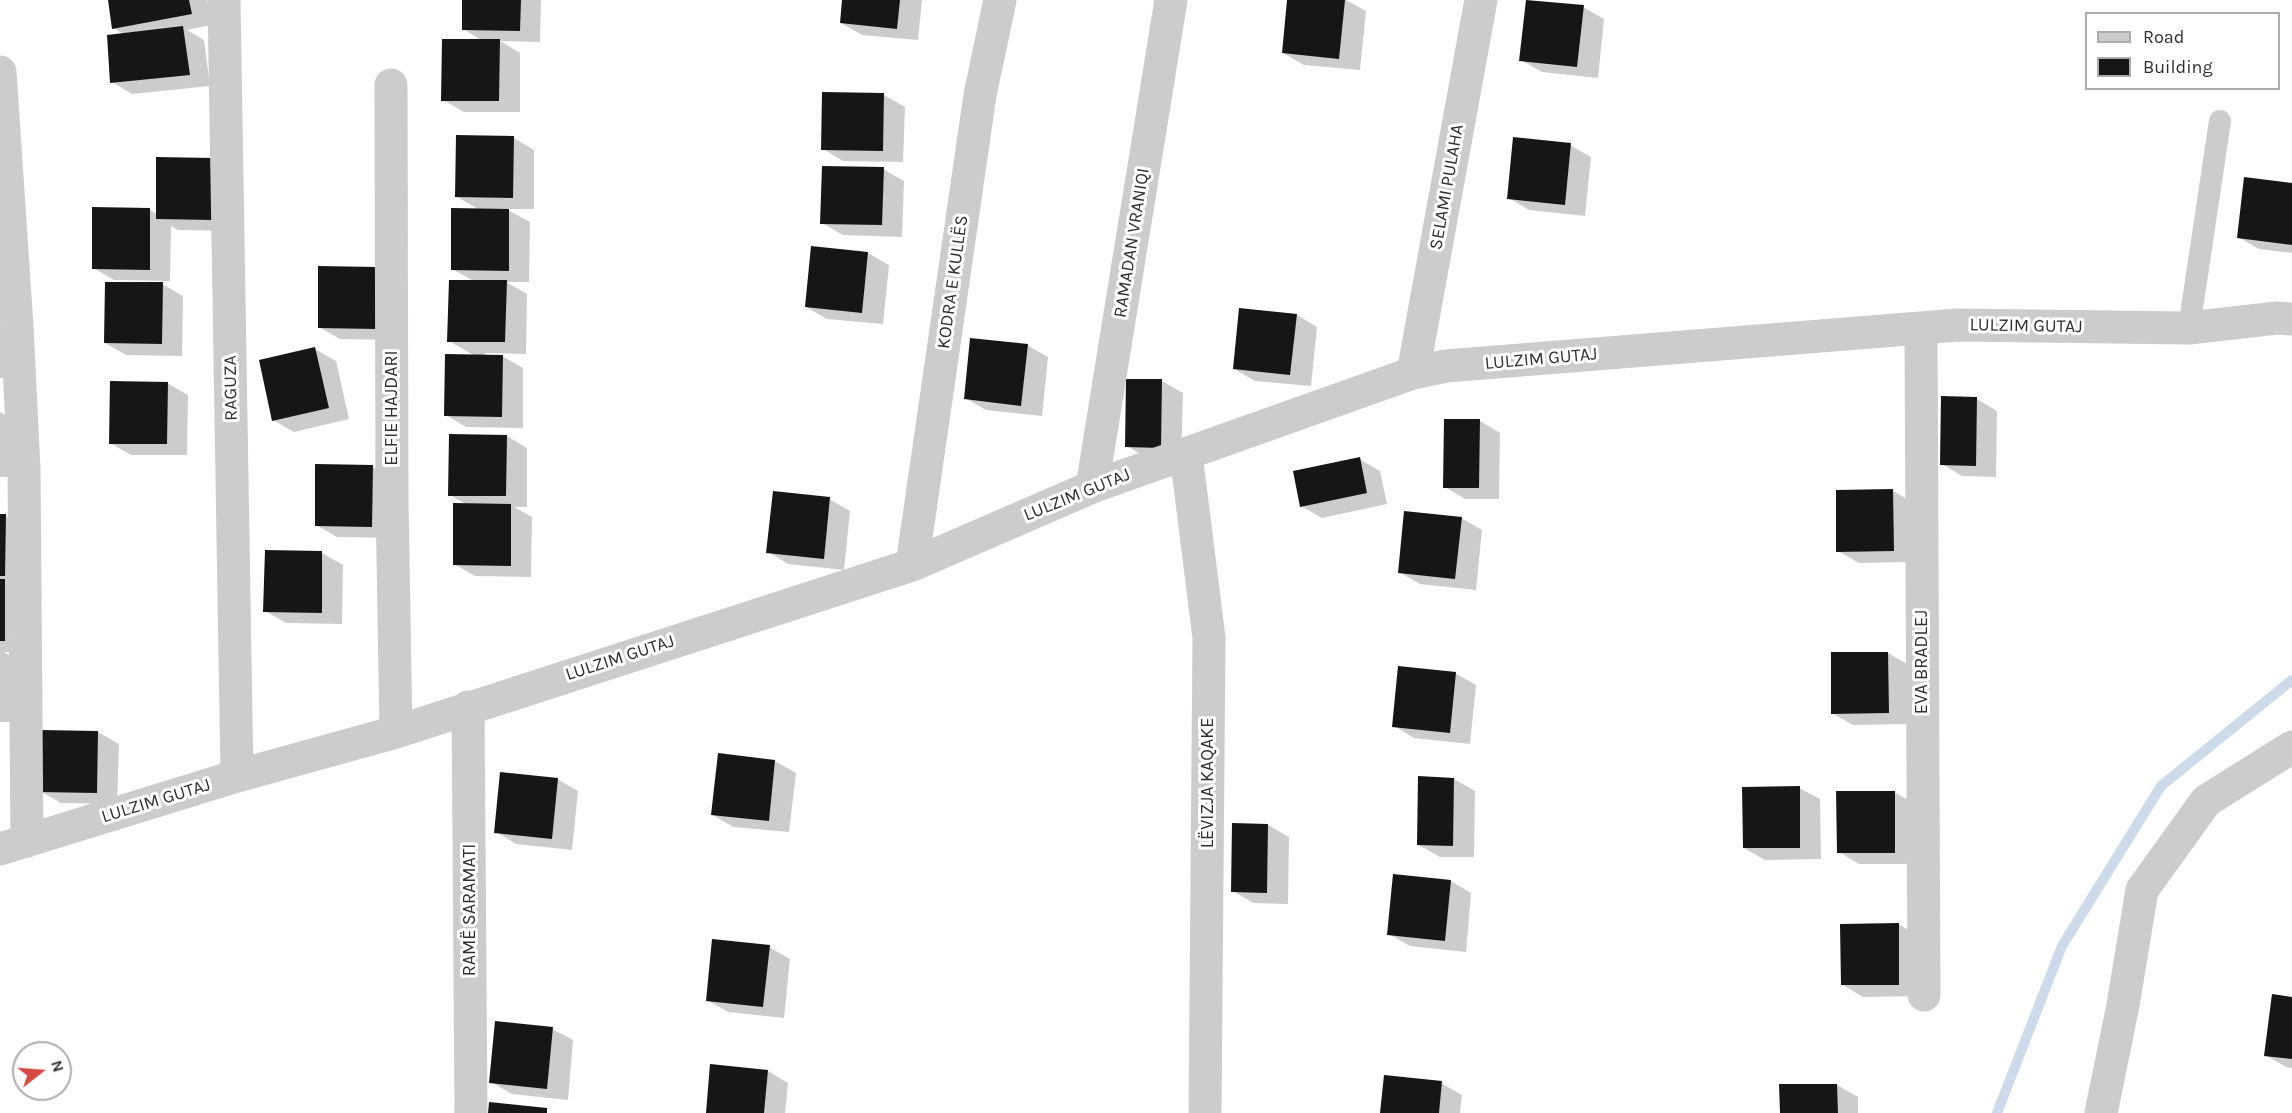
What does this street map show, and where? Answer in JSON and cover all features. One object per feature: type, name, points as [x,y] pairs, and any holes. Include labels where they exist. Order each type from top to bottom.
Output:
[{"type":"street","name":"RAGUZA","points":[[224,0],[237,776]]},
{"type":"street","name":"KODRA E KULLËS","points":[[912,565],[980,95],[1000,0]]},
{"type":"street","name":"RAMADAN VRANIQI","points":[[1092,487],[1171,0]]},
{"type":"street","name":"SELAMI PULAHA","points":[[1413,373],[1481,0]]},
{"type":"street","points":[[0,72],[24,469],[14,845]]},
{"type":"street","name":"ELFIE HAJDARI","points":[[392,84],[392,499],[396,732]]},
{"type":"street","name":"LULZIM GUTAJ","points":[[14,845],[237,776],[396,732],[912,565],[1092,487],[1413,373],[1446,366],[1958,325],[2189,328],[2277,318],[2292,319]]},
{"type":"street","name":"EVA BRADLEJ","points":[[1921,328],[1924,995]]},
{"type":"street","name":"LËVIZJA KAQAKE","points":[[1186,454],[1209,638],[1204,1113]]},
{"type":"street","name":"RAMË SARAMATI","points":[[468,707],[471,1113]]},
{"type":"street","points":[[2101,1113],[2123,1005],[2142,890],[2206,801],[2292,747]]},
{"type":"lane","points":[[2189,328],[2220,121]]},
{"type":"building","points":[[108,0],[189,0],[192,14],[112,29]]},
{"type":"building","points":[[462,0],[521,0],[520,31],[462,30]]},
{"type":"building","points":[[842,0],[900,0],[897,29],[840,23]]},
{"type":"building","points":[[1287,0],[1345,0],[1339,59],[1282,53]]},
{"type":"building","points":[[1526,0],[1584,5],[1577,67],[1519,61]]},
{"type":"building","points":[[183,26],[190,75],[110,83],[107,35]]},
{"type":"building","points":[[442,39],[500,39],[499,101],[441,101]]},
{"type":"building","points":[[822,92],[884,93],[883,151],[821,150]]},
{"type":"building","points":[[456,135],[514,136],[513,198],[455,197]]},
{"type":"building","points":[[1513,137],[1571,143],[1565,205],[1507,199]]},
{"type":"building","points":[[156,157],[214,158],[214,220],[156,219]]},
{"type":"building","points":[[822,166],[884,167],[882,225],[820,224]]},
{"type":"building","points":[[2244,177],[2292,183],[2292,245],[2237,238]]},
{"type":"building","points":[[92,207],[150,208],[150,270],[92,269]]},
{"type":"building","points":[[451,208],[509,209],[509,271],[451,270]]},
{"type":"building","points":[[811,246],[868,252],[862,313],[805,307]]},
{"type":"building","points":[[318,266],[376,267],[376,329],[318,328]]},
{"type":"building","points":[[449,280],[507,280],[505,342],[447,342]]},
{"type":"building","points":[[105,282],[163,282],[162,344],[104,343]]},
{"type":"building","points":[[1239,308],[1297,314],[1290,375],[1233,369]]},
{"type":"building","points":[[970,338],[1028,344],[1021,406],[964,399]]},
{"type":"building","points":[[315,347],[329,408],[272,421],[259,360]]},
{"type":"building","points":[[445,354],[503,355],[502,417],[444,416]]},
{"type":"building","points":[[1126,379],[1162,379],[1161,448],[1125,447]]},
{"type":"building","points":[[110,381],[168,382],[167,444],[109,444]]},
{"type":"building","points":[[1941,396],[1977,397],[1976,466],[1940,465]]},
{"type":"building","points":[[1444,419],[1480,419],[1479,488],[1443,488]]},
{"type":"building","points":[[449,434],[507,435],[506,496],[448,496]]},
{"type":"building","points":[[1360,457],[1367,493],[1300,507],[1293,471]]},
{"type":"building","points":[[315,464],[373,465],[372,527],[315,526]]},
{"type":"building","points":[[1893,489],[1894,551],[1836,552],[1836,490]]},
{"type":"building","points":[[773,491],[830,497],[824,559],[766,553]]},
{"type":"building","points":[[453,503],[511,504],[511,566],[453,565]]},
{"type":"building","points":[[1404,511],[1462,517],[1455,579],[1398,573]]},
{"type":"building","points":[[0,514],[6,514],[5,576],[0,576]]},
{"type":"building","points":[[265,550],[322,551],[322,613],[263,612]]},
{"type":"building","points":[[0,579],[5,579],[5,641],[0,641]]},
{"type":"building","points":[[1831,652],[1888,652],[1889,713],[1831,714]]},
{"type":"building","points":[[1398,666],[1456,672],[1450,733],[1392,727]]},
{"type":"building","points":[[40,730],[98,731],[97,793],[39,792]]},
{"type":"building","points":[[718,753],[775,760],[769,821],[711,815]]},
{"type":"building","points":[[500,772],[558,778],[552,839],[494,833]]},
{"type":"building","points":[[1418,776],[1454,778],[1453,846],[1417,845]]},
{"type":"building","points":[[1800,786],[1800,848],[1743,848],[1742,787]]},
{"type":"building","points":[[1836,791],[1895,791],[1895,853],[1837,853]]},
{"type":"building","points":[[1232,823],[1268,824],[1267,893],[1231,892]]},
{"type":"building","points":[[1393,874],[1451,880],[1445,941],[1387,935]]},
{"type":"building","points":[[1899,923],[1899,985],[1841,985],[1840,924]]},
{"type":"building","points":[[712,939],[770,945],[763,1007],[706,1001]]},
{"type":"building","points":[[2272,994],[2292,997],[2292,1059],[2264,1056]]},
{"type":"building","points":[[495,1021],[553,1027],[547,1089],[489,1083]]},
{"type":"building","points":[[710,1064],[768,1070],[764,1113],[706,1113]]},
{"type":"building","points":[[1384,1075],[1442,1081],[1439,1113],[1380,1113]]},
{"type":"building","points":[[1779,1084],[1837,1084],[1838,1113],[1780,1113]]},
{"type":"building","points":[[489,1102],[547,1108],[547,1113],[488,1113]]},
{"type":"waterway","points":[[1997,1113],[2062,946],[2161,786],[2292,680]]}]
